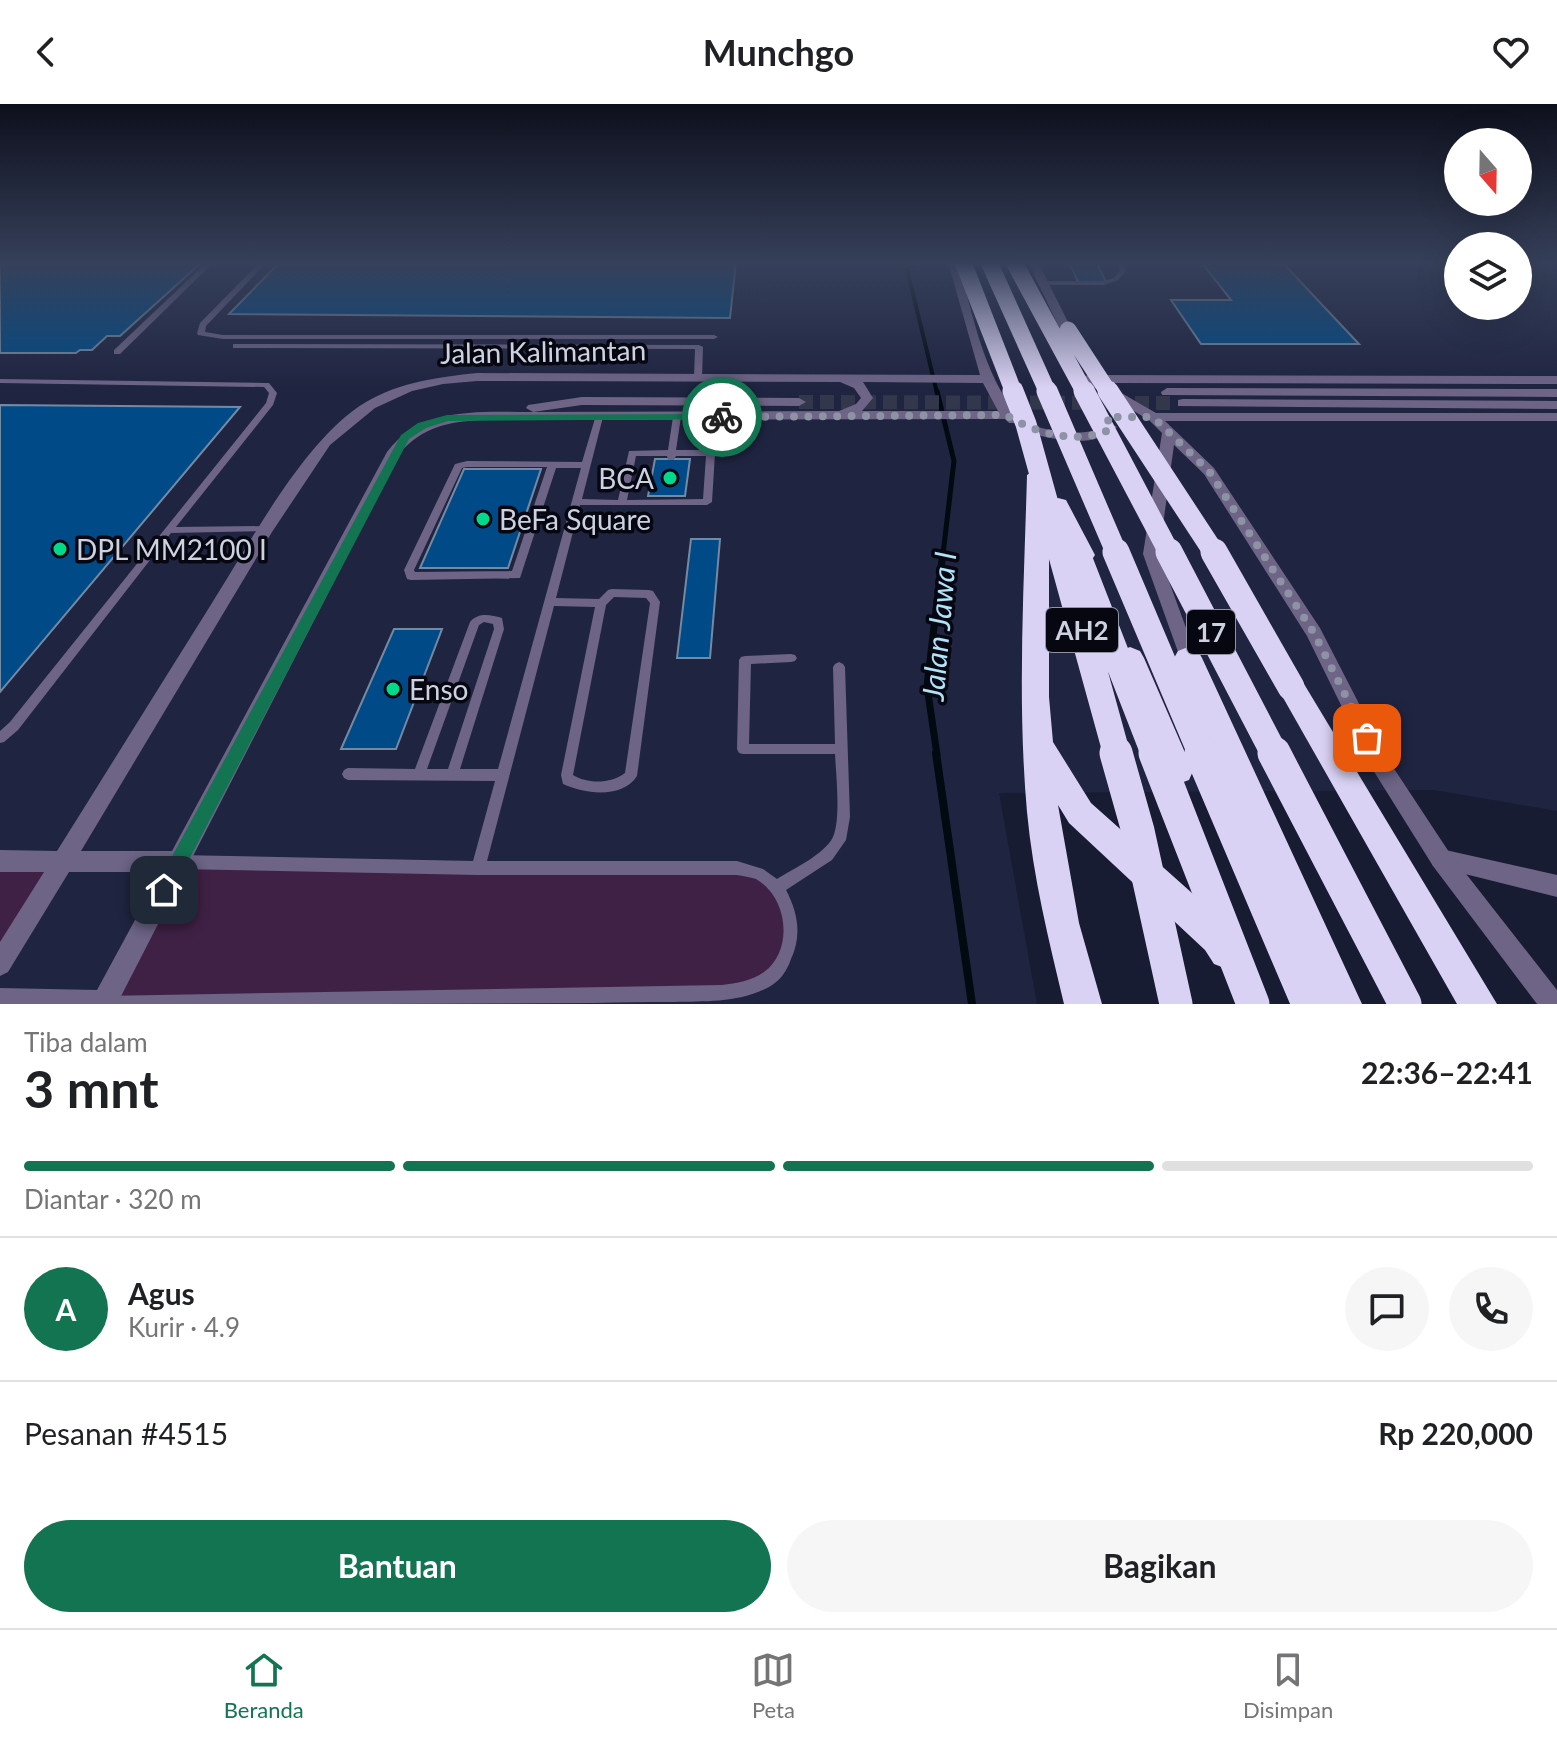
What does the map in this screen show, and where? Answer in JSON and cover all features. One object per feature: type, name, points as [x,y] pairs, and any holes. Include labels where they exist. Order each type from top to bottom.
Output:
[{"type":"highway","name":"AH2","points":[[978,304],[1022,428],[1138,831],[1176,1004]]},
{"type":"highway","name":"17","points":[[1008,304],[1308,1004]]},
{"type":"highway","name":"17","points":[[1037,304],[1405,1004]]},
{"type":"highway","points":[[1050,304],[1220,561],[1473,995]]},
{"type":"highway","points":[[1022,428],[1039,484],[1035,665],[1046,830],[1062,923],[1083,1004]]},
{"type":"highway","points":[[1022,428],[1253,1004]]},
{"type":"highway","points":[[1058,505],[1157,718],[1269,1004]]},
{"type":"highway","points":[[1188,658],[1343,1004]]},
{"type":"highway","points":[[1038,743],[1080,813],[1217,938],[1269,1004]]},
{"type":"street","points":[[965,304],[987,379],[1022,428],[1058,505]]},
{"type":"street","points":[[1054,304],[1109,423]]},
{"type":"street","name":"Jalan Kalimantan","points":[[0,964],[266,529],[325,442],[370,405],[408,388],[443,380],[698,377],[987,379]]},
{"type":"street","points":[[827,417],[854,411],[867,398],[854,382],[828,377]]},
{"type":"street","points":[[481,416],[582,401],[799,398],[587,392],[498,378]]},
{"type":"street","points":[[1088,379],[1557,380]]},
{"type":"street","points":[[1088,379],[1161,424],[1209,471],[1314,633],[1380,764],[1441,859],[1552,1004]]},
{"type":"street","points":[[1557,393],[1172,398],[1557,405]]},
{"type":"street","points":[[0,1000],[104,1004],[394,452],[405,437],[422,426],[447,418],[481,416],[964,417],[1047,435],[1098,435],[1109,423],[1557,417]]},
{"type":"street","points":[[1161,424],[1151,554],[1188,658]]},
{"type":"street","points":[[1441,859],[1557,886]]},
{"type":"street","points":[[0,861],[178,862]]},
{"type":"lane","points":[[117,352],[167,304]]},
{"type":"lane","points":[[223,304],[203,325],[201,333],[223,337],[714,337]]},
{"type":"lane","points":[[236,346],[699,347],[698,377]]},
{"type":"lane","points":[[0,381],[266,385],[273,393],[270,403],[14,726],[0,738]]},
{"type":"lane","points":[[478,868],[599,417]]},
{"type":"lane","points":[[672,456],[677,417]]},
{"type":"lane","points":[[576,502],[622,503],[666,499],[707,502],[711,453],[672,456],[632,453],[622,503]]},
{"type":"lane","points":[[553,464],[516,575],[411,576],[409,570],[455,469],[467,464],[553,464],[587,465]]},
{"type":"lane","points":[[168,530],[266,529]]},
{"type":"lane","points":[[616,593],[649,594],[655,602],[631,776],[623,784],[617,785],[571,783],[567,775],[601,603],[607,595],[616,593]]},
{"type":"lane","points":[[551,602],[601,603]]},
{"type":"lane","points":[[419,774],[475,622],[493,619],[498,621],[499,629],[452,775]]},
{"type":"lane","points":[[791,658],[745,660],[743,749],[841,749]]},
{"type":"lane","points":[[776,888],[827,855],[839,840],[843,817],[839,667]]},
{"type":"lane","points":[[348,774],[504,775]]},
{"type":"lane","points":[[104,1004],[471,1001],[722,993],[749,989],[773,975],[788,953],[792,930],[788,909],[776,888],[759,873],[737,868],[478,868],[178,862]]},
{"type":"shaded area","points":[[0,304],[1444,304],[1444,320],[1532,320],[1532,304],[1557,304],[1557,811],[1434,790],[999,793],[1037,1004],[0,1004]]},
{"type":"shaded area","points":[[0,861],[64,861],[0,964]]},
{"type":"shaded area","points":[[178,862],[759,873],[788,909],[788,953],[749,989],[104,1003]]},
{"type":"building","points":[[0,304],[155,304],[120,336],[107,336],[92,350],[76,353],[0,353]]},
{"type":"building","points":[[239,304],[732,304],[730,318],[229,314]]},
{"type":"building","points":[[1174,304],[1321,304],[1359,344],[1201,344]]},
{"type":"building","name":"DPL MM2100 I","points":[[0,405],[240,407],[0,692]]},
{"type":"building","name":"BCA","points":[[655,459],[690,459],[685,496],[648,496]]},
{"type":"building","name":"BeFa Square","points":[[464,469],[541,469],[508,568],[420,568]]},
{"type":"building","points":[[691,539],[720,539],[710,658],[677,658]]},
{"type":"building","name":"Enso","points":[[394,629],[442,629],[396,749],[341,749]]},
{"type":"waterway","name":"Jalan Jawa I","points":[[915,304],[937,393]]},
{"type":"waterway","name":"Jalan Jawa I","points":[[937,391],[954,461],[943,554]]},
{"type":"waterway","name":"Jalan Jawa I","points":[[937,755],[927,686],[943,552]]},
{"type":"waterway","name":"Jalan Jawa I","points":[[936,753],[972,1004]]},
{"type":"tunnel","points":[[799,402],[1176,403]]},
{"type":"way so far","points":[[722,417],[1006,415],[1025,428],[1047,435],[1098,435],[1111,429],[1107,417],[1153,417],[1209,471],[1314,633],[1367,738]]},
{"type":"place","name":"BCA","points":[[670,478]]},
{"type":"place","name":"BeFa Square","points":[[483,519]]},
{"type":"place","name":"DPL MM2100 I","points":[[60,549]]},
{"type":"place","name":"Enso","points":[[393,689]]},
{"type":"route","points":[[164,890],[394,452],[405,437],[422,426],[447,418],[722,417]]}]
